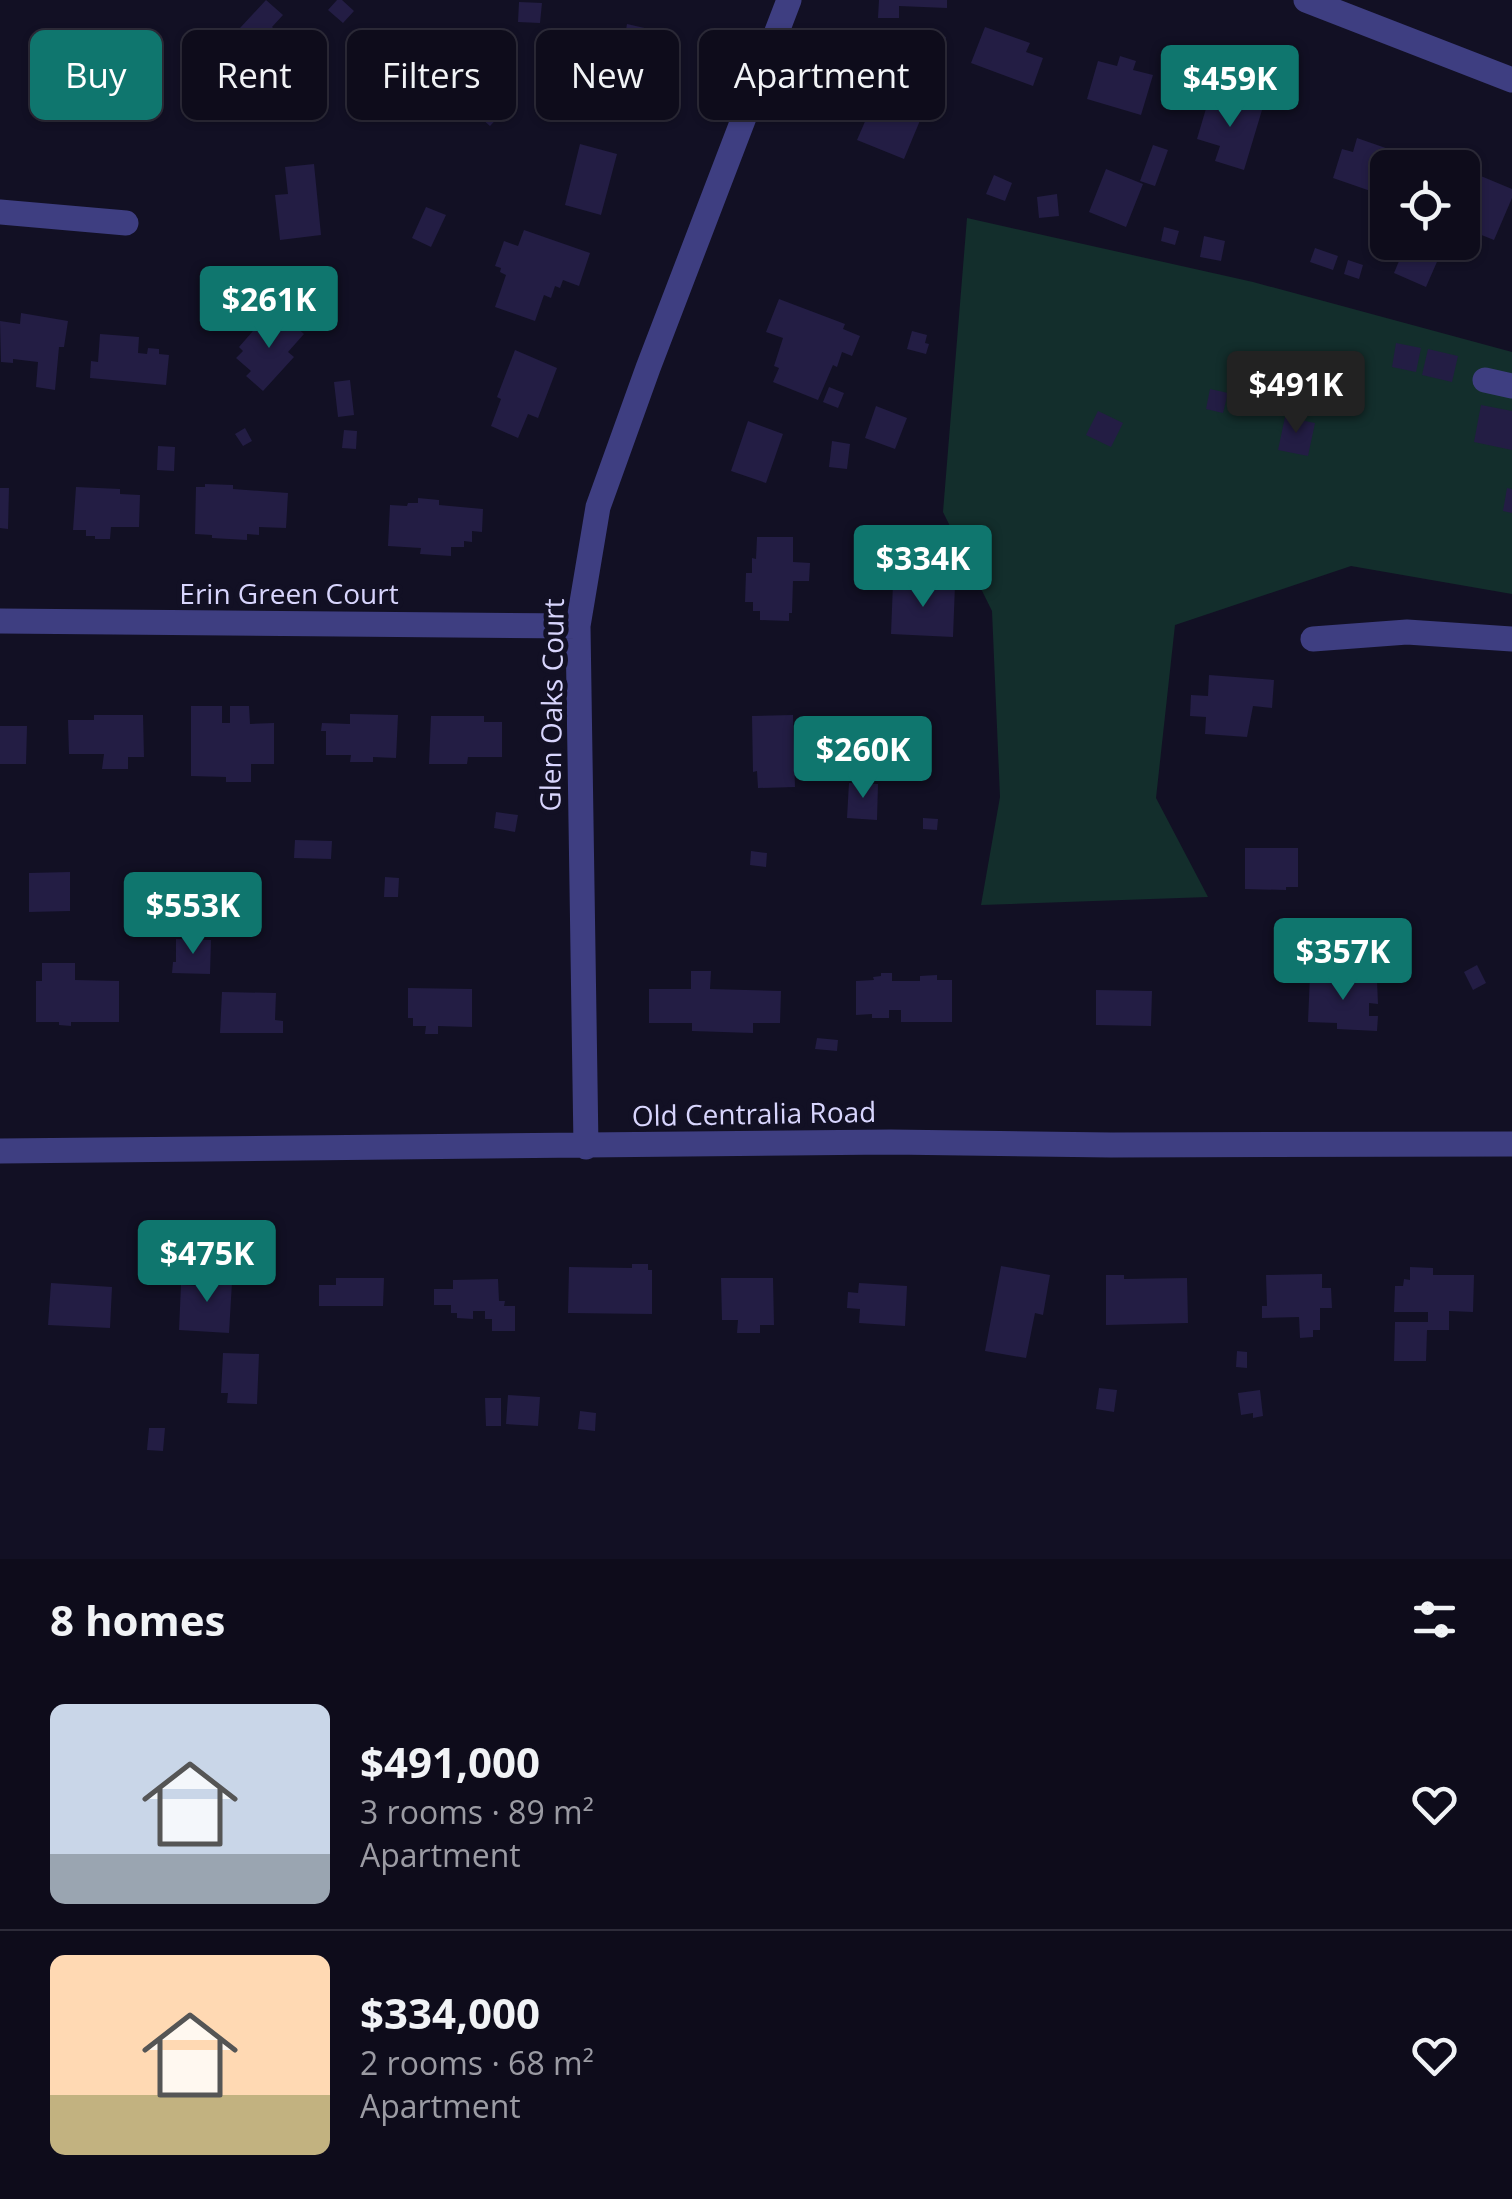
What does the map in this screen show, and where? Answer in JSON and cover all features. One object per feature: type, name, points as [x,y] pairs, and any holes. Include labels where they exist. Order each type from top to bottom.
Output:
[{"type":"street","name":"Glen Oaks Court","points":[[586,1147],[578,626],[598,507],[790,0]]},
{"type":"street","points":[[1306,0],[1512,80]]},
{"type":"street","points":[[0,212],[126,223]]},
{"type":"street","points":[[1485,380],[1512,386]]},
{"type":"street","name":"Erin Green Court","points":[[0,622],[578,626]]},
{"type":"street","points":[[1313,640],[1407,632],[1512,638]]},
{"type":"street","name":"Old Centralia Road","points":[[0,1152],[891,1142],[1510,1144]]},
{"type":"green space","points":[[967,218],[1253,282],[1512,352],[1512,594],[1351,566],[1175,625],[1156,798],[1208,897],[981,905],[1000,797],[992,611],[943,512]]},
{"type":"building","points":[[266,0],[283,15],[272,27],[275,30],[238,30]]},
{"type":"building","points":[[337,0],[354,11],[343,23],[328,10]]},
{"type":"building","points":[[879,0],[947,0],[947,8],[899,6],[899,18],[878,18]]},
{"type":"building","points":[[519,2],[542,3],[540,23],[518,22]]},
{"type":"building","points":[[627,24],[649,29],[649,30],[626,30]]},
{"type":"building","points":[[985,27],[1030,43],[1026,52],[1043,58],[1033,86],[971,63]]},
{"type":"building","points":[[1120,56],[1136,61],[1133,70],[1153,75],[1141,115],[1087,99],[1098,61],[1117,66]]},
{"type":"building","points":[[1210,95],[1262,110],[1244,170],[1215,161],[1220,146],[1197,139]]},
{"type":"building","points":[[866,120],[920,120],[904,159],[857,140]]},
{"type":"building","points":[[1357,138],[1391,150],[1370,150],[1370,191],[1333,178],[1342,149],[1353,152]]},
{"type":"building","points":[[580,144],[617,154],[601,215],[565,205]]},
{"type":"building","points":[[1153,145],[1168,150],[1155,186],[1140,181]]},
{"type":"building","points":[[314,164],[321,235],[280,240],[275,195],[288,194],[285,167]]},
{"type":"building","points":[[1106,169],[1143,184],[1126,227],[1089,212]]},
{"type":"building","points":[[994,175],[1012,183],[1005,201],[986,194]]},
{"type":"building","points":[[1480,176],[1512,189],[1494,240],[1480,234]]},
{"type":"building","points":[[1057,194],[1059,216],[1039,218],[1037,197]]},
{"type":"building","points":[[426,207],[446,215],[431,247],[412,238]]},
{"type":"building","points":[[1164,227],[1179,231],[1175,245],[1161,241]]},
{"type":"building","points":[[524,230],[590,253],[579,286],[563,280],[560,288],[555,286],[551,298],[544,295],[535,321],[495,307],[506,275],[495,266],[504,241],[518,246]]},
{"type":"building","points":[[1204,236],[1225,241],[1221,261],[1200,257]]},
{"type":"building","points":[[1315,248],[1338,256],[1333,270],[1310,262]]},
{"type":"building","points":[[1348,260],[1363,265],[1359,279],[1344,274]]},
{"type":"building","points":[[1399,260],[1438,260],[1426,287],[1394,273]]},
{"type":"building","points":[[779,299],[845,324],[843,329],[860,336],[852,356],[842,352],[837,367],[833,365],[818,400],[773,382],[783,338],[766,332]]},
{"type":"building","points":[[21,313],[68,321],[64,347],[59,347],[55,390],[36,387],[38,362],[1,362],[0,321],[20,324]]},
{"type":"building","points":[[283,315],[304,334],[288,352],[294,357],[263,391],[246,376],[251,371],[236,358],[243,351],[239,347],[259,324],[268,331]]},
{"type":"building","points":[[912,331],[927,335],[926,354],[907,349]]},
{"type":"building","points":[[100,334],[139,337],[138,353],[147,354],[148,348],[169,355],[166,385],[90,378],[91,361],[98,362]]},
{"type":"building","points":[[1396,343],[1421,348],[1416,372],[1392,367]]},
{"type":"building","points":[[1428,349],[1458,356],[1452,382],[1422,375]]},
{"type":"building","points":[[515,350],[557,368],[538,418],[528,414],[518,438],[491,426],[501,399],[497,397]]},
{"type":"building","points":[[1245,351],[1281,359],[1272,400],[1237,392]]},
{"type":"building","points":[[1321,351],[1363,361],[1353,407],[1310,397]]},
{"type":"building","points":[[350,380],[354,415],[338,417],[334,382]]},
{"type":"building","points":[[829,387],[844,393],[838,408],[823,402]]},
{"type":"building","points":[[1210,389],[1228,393],[1223,413],[1206,409]]},
{"type":"building","points":[[1481,405],[1512,411],[1512,450],[1474,442]]},
{"type":"building","points":[[876,406],[907,418],[895,449],[865,438]]},
{"type":"building","points":[[1098,411],[1123,423],[1111,447],[1086,435]]},
{"type":"building","points":[[1285,417],[1315,423],[1308,456],[1278,450]]},
{"type":"building","points":[[748,421],[783,434],[766,483],[731,471]]},
{"type":"building","points":[[245,428],[252,441],[243,446],[235,434]]},
{"type":"building","points":[[344,430],[357,431],[356,449],[342,448]]},
{"type":"building","points":[[832,441],[850,444],[847,469],[829,467]]},
{"type":"building","points":[[158,446],[175,447],[174,471],[157,470]]},
{"type":"building","points":[[205,484],[288,493],[286,528],[259,527],[259,535],[247,534],[247,540],[195,534],[196,487]]},
{"type":"building","points":[[76,487],[120,489],[120,494],[140,495],[139,527],[111,527],[110,539],[95,539],[86,536],[86,530],[73,530]]},
{"type":"building","points":[[0,488],[9,488],[8,529],[0,528]]},
{"type":"building","points":[[1507,488],[1512,489],[1512,513],[1503,511]]},
{"type":"building","points":[[418,498],[439,500],[439,505],[483,509],[482,532],[472,531],[472,542],[464,541],[464,547],[451,547],[451,556],[420,554],[421,548],[388,546],[390,505],[407,506],[418,503]]},
{"type":"building","points":[[757,537],[793,537],[793,562],[810,563],[809,581],[793,581],[789,621],[760,620],[760,611],[753,611],[753,602],[745,602],[746,573],[752,573]]},
{"type":"building","points":[[893,583],[955,585],[953,637],[891,634]]},
{"type":"building","points":[[1209,675],[1274,680],[1272,708],[1253,706],[1247,737],[1205,734],[1206,717],[1190,716],[1191,695],[1208,696]]},
{"type":"building","points":[[191,706],[222,706],[222,723],[230,723],[230,706],[249,706],[250,724],[274,723],[274,764],[251,764],[251,782],[191,776]]},
{"type":"building","points":[[350,714],[398,715],[396,758],[350,762],[351,755],[326,755],[322,723],[350,724]]},
{"type":"building","points":[[94,715],[143,715],[144,757],[128,757],[128,769],[102,769],[104,754],[69,754],[68,720],[94,720]]},
{"type":"building","points":[[793,715],[795,787],[758,788],[757,771],[753,772],[752,716]]},
{"type":"building","points":[[431,716],[484,716],[484,722],[502,722],[502,757],[468,757],[467,764],[429,764]]},
{"type":"building","points":[[0,726],[27,726],[26,764],[0,764]]},
{"type":"building","points":[[849,783],[878,784],[877,820],[847,818]]},
{"type":"building","points":[[496,812],[518,815],[515,832],[494,828]]},
{"type":"building","points":[[923,818],[938,819],[937,830],[923,829]]},
{"type":"building","points":[[295,840],[332,841],[331,859],[294,858]]},
{"type":"building","points":[[1245,848],[1298,848],[1298,887],[1245,889]]},
{"type":"building","points":[[751,851],[767,853],[766,867],[750,865]]},
{"type":"building","points":[[70,872],[70,911],[29,912],[29,873]]},
{"type":"building","points":[[385,877],[399,878],[398,897],[384,897]]},
{"type":"building","points":[[176,939],[211,940],[210,974],[172,973]]},
{"type":"building","points":[[42,963],[75,963],[75,980],[119,981],[119,1022],[71,1022],[71,1026],[36,1022],[36,981],[42,981]]},
{"type":"building","points":[[1477,965],[1486,983],[1473,990],[1464,972]]},
{"type":"building","points":[[691,971],[711,971],[710,989],[781,991],[780,1023],[753,1023],[753,1033],[692,1031],[692,1023],[649,1023],[649,989],[691,989]]},
{"type":"building","points":[[881,973],[892,973],[892,981],[920,981],[920,976],[937,975],[937,980],[952,980],[952,1022],[901,1022],[901,1010],[889,1010],[889,1018],[856,1015],[856,981],[874,980]]},
{"type":"building","points":[[1310,975],[1377,981],[1378,1004],[1369,1003],[1369,1016],[1378,1016],[1377,1031],[1337,1029],[1337,1023],[1308,1022]]},
{"type":"building","points":[[408,988],[472,989],[472,1027],[438,1026],[438,1034],[425,1034],[426,1026],[413,1026],[413,1018],[408,1018]]},
{"type":"building","points":[[1096,990],[1152,991],[1151,1026],[1096,1025]]},
{"type":"building","points":[[222,992],[276,993],[275,1020],[283,1021],[283,1033],[220,1033]]},
{"type":"building","points":[[817,1038],[838,1040],[837,1051],[815,1049]]},
{"type":"building","points":[[632,1264],[648,1264],[648,1270],[652,1270],[652,1314],[568,1313],[569,1267],[632,1268]]},
{"type":"building","points":[[1001,1266],[1050,1275],[1043,1315],[1035,1313],[1026,1358],[985,1351]]},
{"type":"building","points":[[1410,1267],[1433,1268],[1433,1275],[1474,1275],[1473,1312],[1449,1311],[1449,1330],[1427,1330],[1426,1361],[1394,1361],[1395,1322],[1428,1322],[1428,1312],[1394,1312],[1395,1286],[1403,1286],[1404,1279],[1410,1280]]},
{"type":"building","points":[[206,1271],[229,1272],[229,1333],[179,1330],[181,1285],[205,1286]]},
{"type":"building","points":[[1322,1274],[1322,1288],[1331,1288],[1332,1308],[1320,1308],[1320,1330],[1313,1330],[1313,1337],[1300,1338],[1299,1317],[1262,1318],[1262,1306],[1267,1306],[1266,1275]]},
{"type":"building","points":[[1106,1275],[1124,1275],[1124,1279],[1187,1278],[1188,1323],[1106,1325]]},
{"type":"building","points":[[336,1278],[384,1278],[383,1306],[319,1306],[319,1285],[336,1285]]},
{"type":"building","points":[[721,1278],[773,1278],[774,1325],[760,1325],[760,1333],[737,1333],[738,1320],[722,1320]]},
{"type":"building","points":[[498,1279],[499,1301],[505,1301],[504,1306],[515,1306],[515,1331],[492,1331],[492,1319],[485,1319],[485,1311],[473,1311],[473,1319],[457,1318],[457,1313],[451,1313],[451,1305],[434,1305],[434,1289],[453,1289],[453,1280]]},
{"type":"building","points":[[51,1283],[112,1287],[110,1328],[48,1325]]},
{"type":"building","points":[[859,1283],[907,1286],[905,1326],[859,1323],[860,1309],[847,1308],[848,1292],[858,1293]]},
{"type":"building","points":[[1237,1351],[1247,1352],[1247,1368],[1236,1367]]},
{"type":"building","points":[[223,1353],[259,1354],[257,1404],[227,1403],[228,1393],[221,1393]]},
{"type":"building","points":[[1099,1388],[1117,1390],[1114,1412],[1096,1409]]},
{"type":"building","points":[[1260,1390],[1263,1416],[1241,1415],[1238,1393]]},
{"type":"building","points":[[508,1395],[540,1397],[538,1426],[506,1424]]},
{"type":"building","points":[[485,1398],[501,1398],[501,1426],[486,1426]]},
{"type":"building","points":[[580,1411],[596,1413],[595,1431],[578,1429]]},
{"type":"building","points":[[149,1428],[165,1428],[163,1451],[147,1450]]}]
